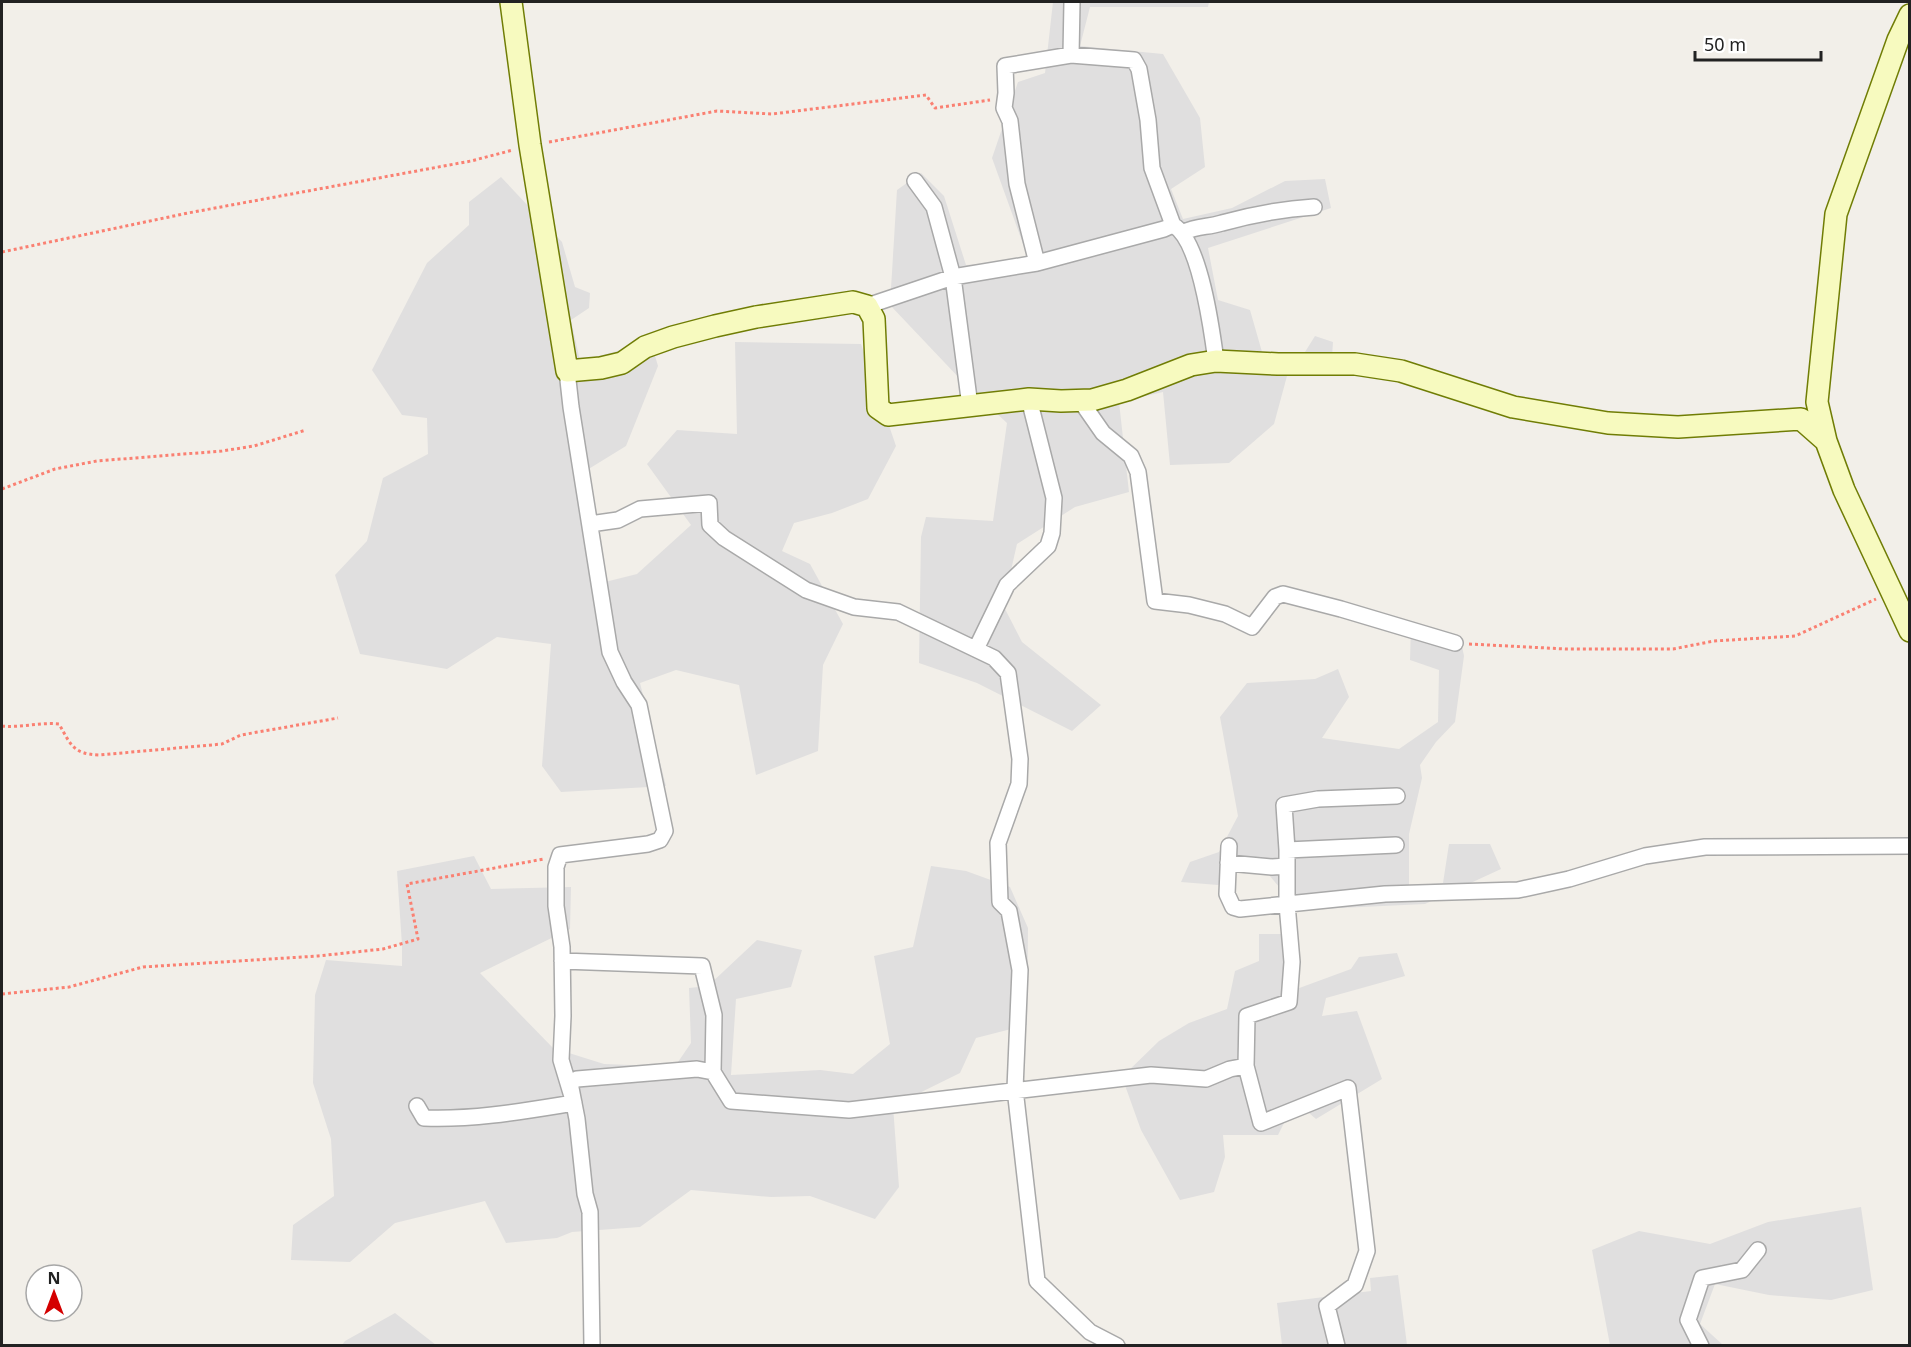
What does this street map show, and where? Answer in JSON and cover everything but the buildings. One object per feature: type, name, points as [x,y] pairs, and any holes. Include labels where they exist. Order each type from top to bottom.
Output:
[{"type":"street","points":[[511,2],[530,145],[610,652],[624,682],[639,705],[664,831],[660,840],[648,844],[560,855],[556,867],[556,906],[562,962],[561,1060],[574,1103]]},
{"type":"street","points":[[1071,56],[1072,2]]},
{"type":"street","points":[[1910,15],[1898,40],[1836,214],[1817,402],[1826,441],[1844,490],[1910,631]]},
{"type":"street","points":[[1037,263],[1017,184],[1010,122],[1004,108],[1005,66],[1071,56],[1120,57],[1134,60],[1139,69],[1148,120],[1152,168],[1177,229],[1197,264],[1210,319],[1216,361]]},
{"type":"street","points":[[915,181],[934,207],[954,277],[970,406]]},
{"type":"street","points":[[567,371],[601,368],[622,363],[645,347],[673,337],[756,316],[853,302],[867,306],[954,277],[1037,263],[1164,230],[1220,224],[1245,216],[1314,207]]},
{"type":"street","points":[[867,306],[874,319],[878,408],[888,415],[1029,399],[1092,399],[1127,390],[1191,365],[1216,361],[1355,364],[1401,371],[1513,407],[1608,423],[1678,427],[1801,419],[1826,441]]},
{"type":"street","points":[[976,649],[1008,585],[1048,546],[1052,533],[1054,498],[1029,399]]},
{"type":"street","points":[[1080,400],[1103,434],[1131,456],[1138,472],[1155,601],[1189,605],[1225,614],[1252,627],[1275,597],[1283,594],[1455,643]]},
{"type":"street","points":[[590,524],[618,520],[640,509],[709,503],[710,525],[724,538],[806,590],[854,607],[898,612],[994,658],[1008,673],[1020,759],[1019,784],[998,843],[1000,902],[1009,911],[1020,970],[1015,1089],[1037,1281],[1090,1332],[1117,1346]]},
{"type":"street","points":[[1337,1346],[1328,1306],[1355,1285],[1367,1251],[1348,1088],[1261,1123],[1246,1066],[1247,1016],[1289,1002],[1292,962],[1287,904],[1284,805],[1318,799],[1397,796]]},
{"type":"street","points":[[1287,850],[1396,845]]},
{"type":"street","points":[[1229,846],[1227,894],[1233,907],[1240,909],[1385,894],[1518,891],[1569,879],[1645,856],[1705,846],[1910,846]]},
{"type":"street","points":[[1228,863],[1287,866]]},
{"type":"street","points":[[562,962],[702,966],[714,1015],[713,1072],[731,1101],[849,1110],[1150,1075],[1206,1079],[1230,1069],[1246,1066]]},
{"type":"street","points":[[592,1346],[590,1212],[585,1194],[570,1083],[577,1079],[697,1069],[713,1072]]},
{"type":"street","points":[[417,1106],[424,1118],[463,1118],[574,1103]]},
{"type":"street","points":[[1701,1346],[1688,1320],[1702,1278],[1742,1270],[1758,1250]]},
{"type":"path","points":[[2,252],[200,210],[471,161],[530,145],[717,111],[772,114],[926,95],[935,108],[992,100],[1004,108]]},
{"type":"path","points":[[2,489],[55,469],[97,461],[222,451],[254,446],[306,430]]},
{"type":"path","points":[[1455,643],[1566,650],[1673,650],[1714,641],[1795,636],[1891,592]]},
{"type":"path","points":[[2,726],[59,724],[73,747],[84,754],[99,756],[222,744],[241,735],[338,718]]},
{"type":"path","points":[[2,994],[69,987],[142,967],[318,956],[383,949],[418,939],[407,884],[560,855]]},
{"type":"shaded area","points":[[1053,2],[1209,2],[1208,7],[1090,7],[1080,46],[1163,54],[1200,118],[1205,167],[1171,189],[1183,219],[1232,208],[1285,181],[1325,179],[1331,208],[1208,248],[1218,300],[1250,310],[1262,352],[1305,352],[1315,336],[1333,342],[1331,371],[1287,376],[1274,424],[1229,463],[1170,465],[1163,392],[1119,402],[1129,492],[1075,507],[1017,544],[1003,605],[1022,642],[1101,705],[1072,731],[977,683],[919,663],[921,537],[926,517],[993,521],[1007,423],[963,382],[890,305],[897,190],[921,173],[944,196],[966,265],[1015,262],[1027,255],[992,158],[1018,82],[1045,73]]},
{"type":"shaded area","points":[[501,177],[562,242],[575,287],[590,293],[589,308],[571,320],[580,361],[651,342],[658,366],[626,446],[587,470],[605,582],[637,574],[691,525],[647,464],[677,430],[737,434],[735,342],[861,344],[896,446],[868,499],[832,513],[794,523],[782,551],[810,564],[843,624],[823,665],[818,751],[756,775],[739,685],[676,670],[640,683],[666,786],[561,792],[542,766],[551,644],[497,637],[447,669],[360,654],[335,575],[367,541],[383,478],[428,454],[427,418],[402,415],[372,370],[427,263],[469,225],[469,202]]},
{"type":"shaded area","points":[[1411,626],[1460,636],[1464,656],[1455,722],[1436,742],[1420,765],[1422,778],[1409,834],[1409,886],[1443,883],[1449,844],[1490,844],[1501,869],[1425,904],[1319,909],[1297,908],[1269,875],[1238,870],[1218,885],[1181,882],[1190,862],[1219,852],[1238,816],[1220,717],[1247,683],[1315,679],[1338,669],[1349,697],[1322,738],[1399,749],[1438,722],[1439,670],[1410,660]]},
{"type":"shaded area","points":[[474,856],[491,889],[571,887],[570,929],[480,973],[553,1048],[604,1064],[655,1066],[678,1062],[691,1043],[689,988],[708,986],[757,940],[802,950],[791,987],[736,999],[731,1075],[820,1070],[853,1074],[890,1044],[874,956],[913,947],[931,866],[966,871],[1010,887],[1028,928],[1027,1025],[976,1038],[960,1073],[893,1106],[899,1187],[875,1219],[810,1196],[771,1197],[691,1190],[640,1227],[572,1232],[557,1238],[506,1243],[485,1201],[395,1223],[350,1262],[291,1260],[293,1225],[334,1196],[331,1139],[313,1083],[315,995],[326,960],[402,966],[397,871]]},
{"type":"shaded area","points":[[1259,934],[1283,934],[1283,994],[1351,969],[1359,957],[1397,953],[1405,976],[1326,998],[1322,1016],[1357,1011],[1382,1079],[1316,1119],[1295,1101],[1278,1135],[1223,1135],[1225,1157],[1214,1192],[1180,1200],[1141,1130],[1122,1077],[1159,1041],[1189,1023],[1227,1009],[1235,971],[1259,961]]},
{"type":"shaded area","points":[[1861,1207],[1873,1290],[1831,1300],[1769,1295],[1715,1284],[1700,1324],[1723,1345],[1610,1345],[1592,1250],[1639,1231],[1710,1244],[1768,1222]]},
{"type":"shaded area","points":[[1398,1275],[1407,1345],[1282,1345],[1277,1303],[1371,1291],[1370,1278]]},
{"type":"shaded area","points":[[395,1313],[436,1345],[342,1345],[345,1341]]}]
